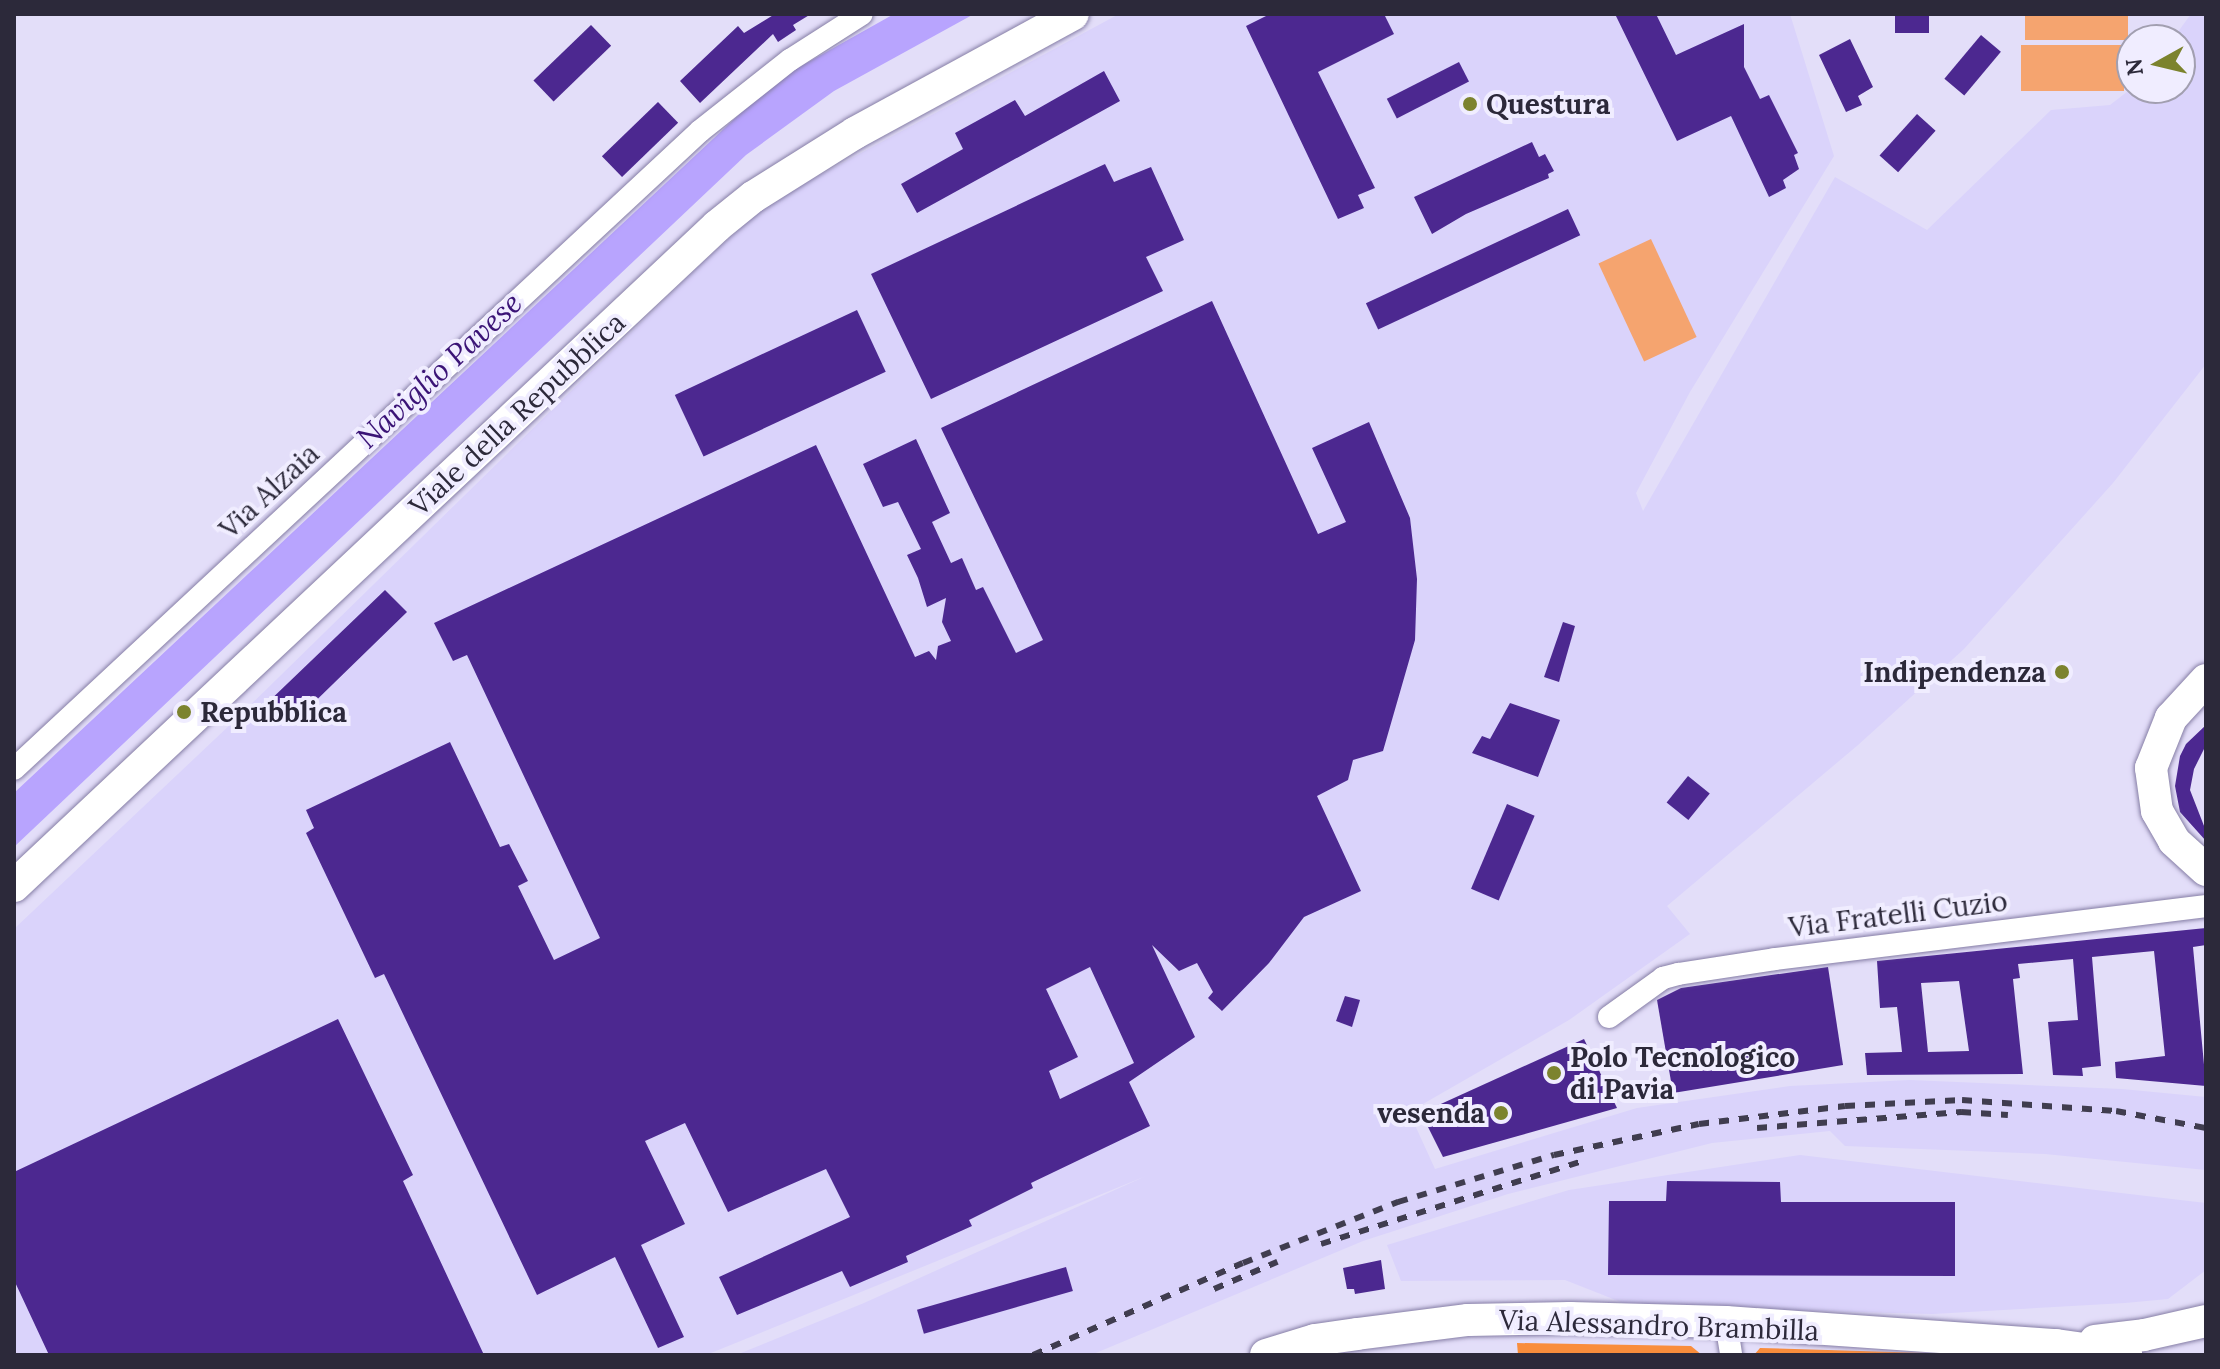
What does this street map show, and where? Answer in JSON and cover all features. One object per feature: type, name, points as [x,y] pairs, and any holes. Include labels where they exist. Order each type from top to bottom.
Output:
[{"type":"street","name":"Via Alzaia","points":[[14,769],[700,131],[790,60],[862,14]]},
{"type":"street","name":"Viale della Repubblica","points":[[14,886],[717,226],[753,197],[855,133],[1073,14]]},
{"type":"street","points":[[2206,680],[2171,718],[2151,768],[2157,811],[2174,841],[2206,870]]},
{"type":"street","name":"Via Fratelli Cuzio","points":[[1609,1017],[1663,978],[1678,974],[1775,959],[2206,906]]},
{"type":"street","name":"Via Alessandro Brambilla","points":[[1266,1355],[1315,1340],[1468,1320],[1570,1318],[1726,1322],[2056,1345],[2126,1355]]},
{"type":"street","name":"Via Alessandro Brambilla","points":[[2056,1345],[2144,1335],[2206,1321]]},
{"type":"street","points":[[1726,1322],[1731,1355]]},
{"type":"shaded area","points":[[894,14],[974,14],[834,91],[746,155],[14,847],[14,793],[745,109],[796,69]]},
{"type":"shaded area","points":[[1119,14],[1790,14],[1834,156],[1690,392],[1636,493],[1643,511],[1835,177],[1927,230],[2051,110],[2110,105],[2116,100],[2116,104],[2196,104],[2196,24],[2184,24],[2191,14],[2206,14],[2206,364],[2113,483],[1964,649],[1858,745],[1667,906],[1690,934],[1569,1020],[1409,1112],[1435,1169],[1637,1108],[1790,1086],[1910,1080],[2122,1089],[2206,1097],[2206,1170],[2045,1154],[1845,1146],[1830,1131],[1712,1143],[1508,1194],[1363,1241],[1091,1355],[736,1355],[864,1303],[1146,1176],[706,1355],[14,1355],[14,929],[233,722],[703,262],[770,202]]},
{"type":"shaded area","points":[[2025,14],[2128,14],[2128,24],[2116,24],[2116,40],[2025,40]]},
{"type":"shaded area","points":[[2021,45],[2116,45],[2116,91],[2021,91]]},
{"type":"shaded area","points":[[1651,239],[1697,337],[1644,361],[1598,264]]},
{"type":"shaded area","points":[[1800,1155],[2206,1203],[2206,1270],[2168,1299],[2125,1303],[1933,1314],[1631,1306],[1565,1280],[1401,1281],[1387,1245],[1569,1190]]},
{"type":"shaded area","points":[[1517,1343],[1691,1346],[1702,1355],[1518,1355]]},
{"type":"shaded area","points":[[1760,1348],[1994,1355],[1754,1355]]},
{"type":"building","points":[[775,14],[811,14],[793,25],[796,30],[778,42],[773,34],[700,103],[680,81],[738,26],[744,33]]},
{"type":"building","points":[[1270,14],[1384,14],[1394,34],[1318,72],[1375,188],[1358,195],[1364,208],[1338,219],[1246,26]]},
{"type":"building","points":[[1615,14],[1656,14],[1676,55],[1744,24],[1744,67],[1760,99],[1769,95],[1798,153],[1794,155],[1799,169],[1783,180],[1786,188],[1769,197],[1731,116],[1677,141]]},
{"type":"building","points":[[1895,14],[1929,14],[1929,33],[1895,33]]},
{"type":"building","points":[[591,25],[611,46],[554,101],[533,81]]},
{"type":"building","points":[[1981,35],[2001,52],[1964,95],[1944,79]]},
{"type":"building","points":[[1850,39],[1873,87],[1858,96],[1862,105],[1846,112],[1819,55]]},
{"type":"building","points":[[1459,62],[1469,82],[1397,118],[1387,99]]},
{"type":"building","points":[[1104,71],[1120,101],[917,213],[901,184],[963,149],[955,133],[1015,100],[1025,116]]},
{"type":"building","points":[[658,102],[678,123],[622,177],[602,156]]},
{"type":"building","points":[[1917,114],[1936,131],[1898,172],[1880,156]]},
{"type":"building","points":[[1532,142],[1539,157],[1545,154],[1554,171],[1548,174],[1549,178],[1466,214],[1432,234],[1414,197]]},
{"type":"building","points":[[1105,164],[1114,182],[1151,167],[1184,240],[1146,257],[1163,291],[931,399],[871,274]]},
{"type":"building","points":[[1568,209],[1580,235],[1378,330],[1366,303]]},
{"type":"building","points":[[1212,301],[1318,534],[1346,522],[1312,448],[1369,422],[1410,518],[1417,579],[1415,640],[1383,751],[1353,760],[1348,780],[1317,796],[1361,891],[1304,917],[1269,963],[1222,1011],[1208,998],[1213,992],[1197,963],[1179,971],[1152,945],[1195,1037],[1129,1082],[1150,1126],[1031,1183],[1033,1188],[969,1220],[972,1226],[906,1256],[908,1262],[850,1287],[842,1271],[737,1315],[719,1277],[850,1217],[826,1169],[728,1212],[685,1123],[645,1141],[685,1224],[641,1245],[684,1337],[658,1348],[615,1257],[537,1295],[384,974],[375,978],[306,833],[314,828],[306,810],[450,742],[500,847],[509,844],[528,881],[518,886],[554,960],[600,938],[467,655],[453,661],[434,623],[816,445],[915,657],[929,651],[936,660],[938,646],[951,641],[942,622],[946,598],[927,607],[907,555],[921,549],[898,502],[883,507],[863,464],[916,439],[950,513],[932,522],[951,563],[962,558],[976,590],[983,587],[1016,653],[1043,640],[941,428]],"holes":[[[1090,967],[1134,1063],[1060,1099],[1049,1071],[1078,1057],[1046,989]]]},
{"type":"building","points":[[857,310],[886,372],[704,457],[675,395]]},
{"type":"building","points":[[385,590],[407,612],[296,720],[288,712],[277,722],[263,707]]},
{"type":"building","points":[[1563,622],[1575,626],[1559,682],[1544,677]]},
{"type":"building","points":[[1510,703],[1560,720],[1538,777],[1472,753],[1482,736],[1490,739]]},
{"type":"building","points":[[2206,725],[2206,745],[2194,769],[2190,790],[2206,831],[2206,841],[2180,812],[2175,786],[2180,756],[2186,744]]},
{"type":"building","points":[[1688,776],[1710,794],[1688,820],[1667,802]]},
{"type":"building","points":[[1507,804],[1535,816],[1499,900],[1471,889]]},
{"type":"building","points":[[2206,928],[2206,945],[2193,947],[2206,1086],[2116,1078],[2115,1062],[2165,1056],[2154,951],[2092,957],[2101,1066],[2082,1068],[2083,1076],[2053,1075],[2048,1022],[2078,1020],[2073,959],[2018,964],[2020,978],[2013,979],[2023,1074],[1867,1075],[1865,1053],[1902,1052],[1897,1007],[1880,1008],[1877,961]],"holes":[[[1959,981],[1969,1051],[1928,1052],[1921,983]]]},
{"type":"building","name":"Polo Tecnologico di Pavia","points":[[1828,967],[1843,1065],[1673,1093],[1657,1000],[1681,988]]},
{"type":"building","points":[[1345,996],[1360,1000],[1352,1027],[1336,1021]]},
{"type":"building","points":[[338,1019],[413,1175],[403,1181],[484,1355],[49,1355],[14,1280],[14,1172]]},
{"type":"building","name":"Polo Tecnologico di Pavia","points":[[1584,1039],[1617,1108],[1443,1157],[1421,1113]]},
{"type":"building","points":[[1667,1181],[1780,1182],[1781,1202],[1955,1202],[1955,1276],[1608,1275],[1609,1201],[1666,1201]]},
{"type":"building","points":[[1381,1260],[1385,1289],[1355,1294],[1354,1289],[1347,1289],[1343,1268]]},
{"type":"building","points":[[1066,1267],[1073,1291],[924,1334],[917,1310]]},
{"type":"railway","points":[[1033,1355],[1243,1263],[1398,1202],[1554,1155],[1699,1124],[1845,1106],[1962,1100],[2116,1111],[2206,1128]]},
{"type":"railway","points":[[1757,1128],[1961,1112],[2008,1115]]},
{"type":"railway","points":[[1321,1244],[1580,1162]]},
{"type":"railway","points":[[1214,1289],[1277,1262]]},
{"type":"place","name":"Questura","points":[[1470,104]]},
{"type":"place","name":"Indipendenza","points":[[2062,672]]},
{"type":"place","name":"Repubblica","points":[[184,712]]},
{"type":"place","name":"Polo Tecnologico di Pavia","points":[[1554,1073]]},
{"type":"place","name":"vesenda","points":[[1501,1113]]},
{"type":"water label","name":"Naviglio Pavese","points":[[439,370]]}]
